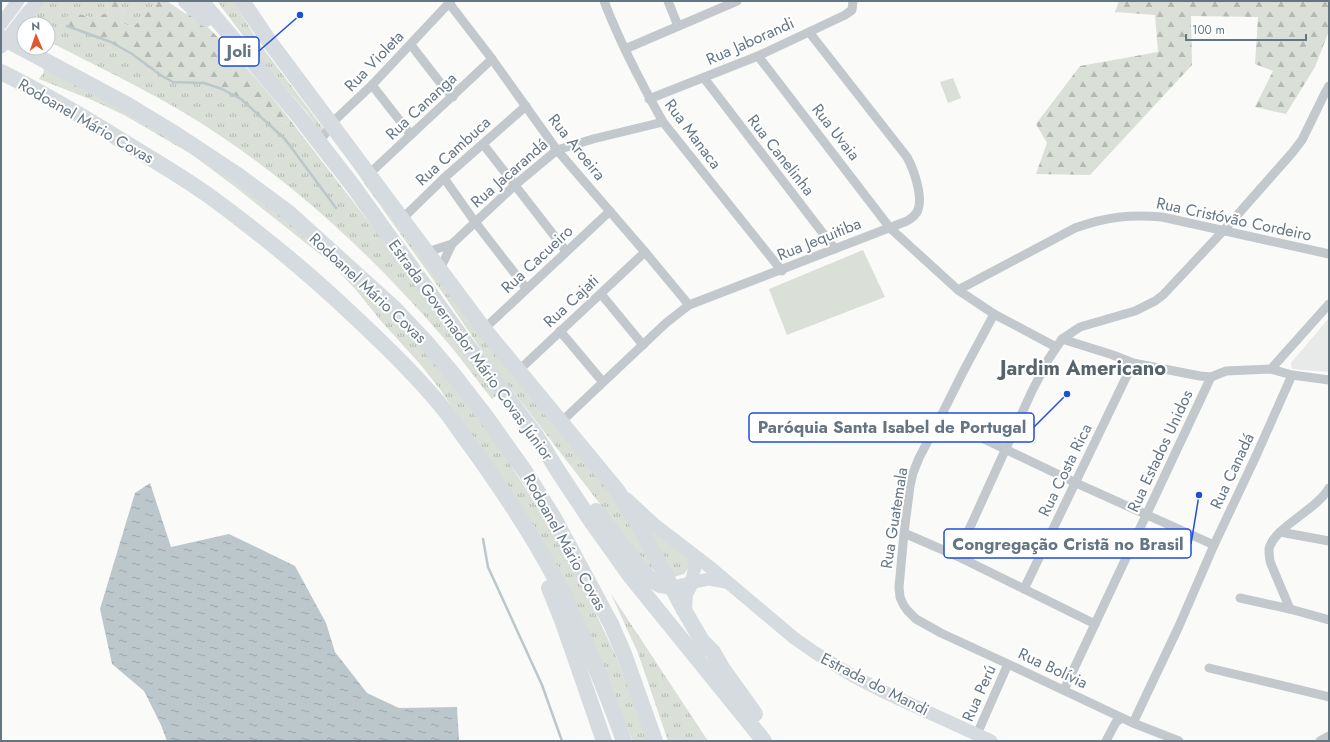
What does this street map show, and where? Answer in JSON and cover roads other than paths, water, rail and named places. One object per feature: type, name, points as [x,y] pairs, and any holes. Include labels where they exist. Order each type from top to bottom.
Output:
[{"type":"highway","points":[[186,1],[253,61]]},
{"type":"highway","name":"Estrada Governador Mário Covas Júnior","points":[[201,1],[253,61],[353,186],[462,338],[536,434],[558,472],[588,518],[627,571],[764,741]]},
{"type":"highway","name":"Estrada Governador Mário Covas Júnior","points":[[242,1],[269,41],[484,329],[617,490],[637,522],[671,587],[702,641],[713,652],[722,668],[775,741]]},
{"type":"highway","name":"Rodoanel Mário Covas","points":[[1,37],[128,105],[239,176],[289,214],[395,309],[426,342],[487,418],[526,473],[554,518],[611,624],[626,660],[655,741]]},
{"type":"highway","name":"Rodoanel Mário Covas","points":[[1,72],[31,87],[171,170],[207,195],[251,228],[328,291],[399,358],[442,407],[520,518],[555,578],[572,613],[588,649],[624,741]]},
{"type":"highway","points":[[536,434],[647,575],[660,585],[671,587]]},
{"type":"highway","points":[[520,518],[562,620],[604,741]]},
{"type":"highway","points":[[684,610],[685,594],[691,583]]},
{"type":"main road","points":[[1,24],[18,1]]},
{"type":"main road","points":[[1,47],[38,1]]},
{"type":"main road","name":"Estrada do Mandi","points":[[617,490],[655,525],[729,583],[794,638],[833,665],[884,692],[991,741]]},
{"type":"main road","points":[[691,583],[694,567],[693,555]]},
{"type":"main road","name":"Estrada do Mandi","points":[[671,587],[709,579],[729,583]]},
{"type":"street","name":"Rua Manaca","points":[[604,1],[625,49],[662,122],[782,270]]},
{"type":"street","points":[[668,1],[678,26]]},
{"type":"street","name":"Rua Jaborandi","points":[[649,99],[758,56],[845,15],[852,10],[853,1]]},
{"type":"street","name":"Rua Violeta","points":[[319,142],[332,125],[411,45],[450,2]]},
{"type":"street","name":"Rua Aroeira","points":[[450,2],[557,150],[689,305]]},
{"type":"street","points":[[625,49],[731,2]]},
{"type":"street","name":"Rua Jequitiba","points":[[561,422],[602,381],[666,323],[689,305],[890,228],[907,221],[918,211],[920,199],[911,164],[907,157],[809,32]]},
{"type":"street","points":[[411,45],[453,97]]},
{"type":"street","name":"Rua Uvaia","points":[[758,56],[890,228],[958,290],[994,314],[1056,347]]},
{"type":"street","name":"Rua Cananga","points":[[369,174],[492,59]]},
{"type":"street","name":"Rua Canelinha","points":[[704,78],[835,249]]},
{"type":"street","points":[[372,85],[411,135]]},
{"type":"street","points":[[957,556],[1032,391],[1062,339],[1080,327],[1135,311],[1155,301],[1163,294],[1224,230],[1292,153],[1302,140],[1324,92],[1329,86]]},
{"type":"street","name":"Rua Cambuca","points":[[402,219],[444,178],[526,106]]},
{"type":"street","name":"Rua Jacarandá","points":[[440,269],[452,244],[557,150],[593,139],[662,122]]},
{"type":"street","points":[[483,144],[566,251]]},
{"type":"street","points":[[444,178],[475,222],[526,288]]},
{"type":"street","name":"Rua Cacueiro","points":[[484,329],[526,288],[610,211]]},
{"type":"street","name":"Rua Cristóvão Cordeiro","points":[[958,290],[1075,228],[1096,220],[1115,217],[1143,215],[1162,217],[1329,254]]},
{"type":"street","name":"Rua Jacarandá","points":[[427,252],[452,244]]},
{"type":"street","name":"Rua Cajati","points":[[518,371],[645,252]]},
{"type":"street","points":[[601,294],[643,345]]},
{"type":"street","points":[[1270,369],[1329,304]]},
{"type":"street","name":"Rua Guatemala","points":[[916,619],[907,610],[900,597],[899,587],[904,533],[913,473],[919,458],[994,314]]},
{"type":"street","points":[[560,331],[602,381]]},
{"type":"street","points":[[1062,339],[1133,363],[1200,376],[1211,377],[1226,371],[1270,369],[1292,375],[1329,380]]},
{"type":"street","name":"Rua Costa Rica","points":[[1024,589],[1076,484],[1133,363]]},
{"type":"street","name":"Rua Canadá","points":[[1133,723],[1179,626],[1214,545],[1292,375]]},
{"type":"street","name":"Rua Estados Unidos","points":[[1064,690],[1211,377]]},
{"type":"street","points":[[940,418],[1076,484],[1214,545]]},
{"type":"street","points":[[1290,609],[1271,564],[1269,557],[1271,545],[1280,532],[1321,499],[1329,488]]},
{"type":"street","points":[[1280,532],[1329,541]]},
{"type":"street","points":[[904,533],[957,556],[1095,624]]},
{"type":"street","points":[[1240,598],[1290,609],[1329,620]]},
{"type":"street","name":"Rua Bolívia","points":[[916,619],[941,634],[1133,723],[1178,741]]},
{"type":"street","name":"Rua Perú","points":[[977,734],[1008,664]]},
{"type":"street","points":[[1209,668],[1329,697]]},
{"type":"street","points":[[1106,741],[1116,722],[1122,718]]},
{"type":"street","points":[[1320,741],[1329,736]]},
{"type":"water","points":[[150,483],[171,547],[229,534],[295,566],[326,623],[335,652],[367,693],[399,708],[457,707],[459,741],[167,741],[161,725],[144,691],[112,664],[100,609],[135,493]]},
{"type":"waterway","points":[[67,26],[111,42],[132,54],[162,76],[173,82],[204,83],[222,89],[241,99],[285,139],[336,208]]},
{"type":"waterway","points":[[483,539],[488,567],[542,685],[562,741]]},
{"type":"place","name":"Joli","points":[[300,15]]},
{"type":"place","name":"Paróquia Santa Isabel de Portugal","points":[[1067,394]]},
{"type":"place","name":"Congregação Cristã no Brasil","points":[[1199,495]]},
{"type":"district","name":"Jardim Americano","points":[[1083,368]]}]
